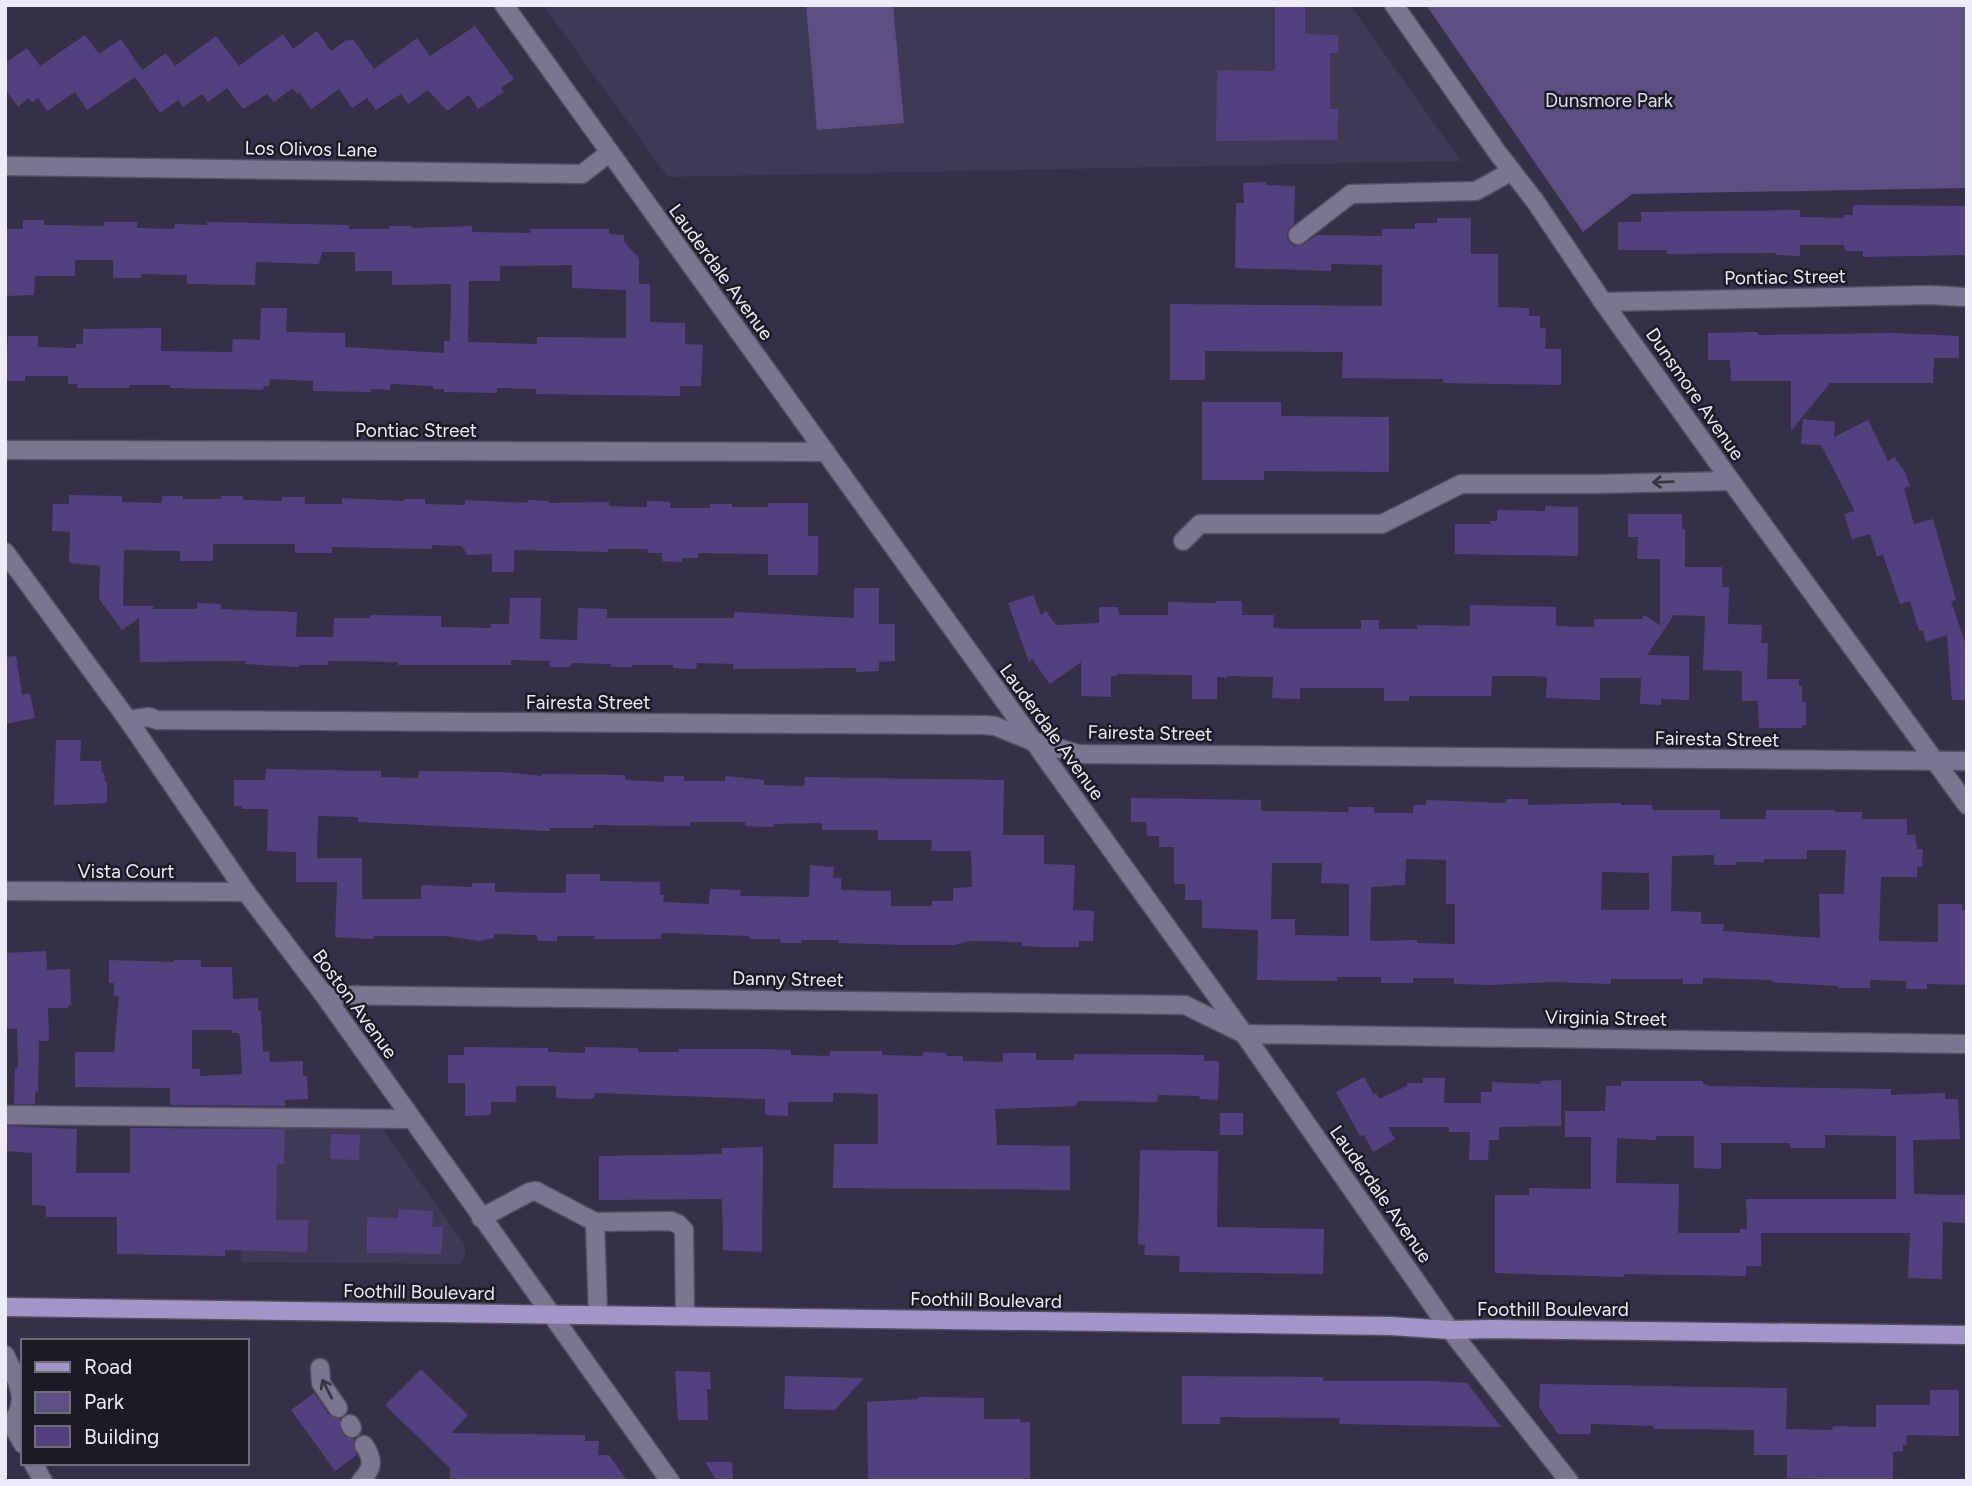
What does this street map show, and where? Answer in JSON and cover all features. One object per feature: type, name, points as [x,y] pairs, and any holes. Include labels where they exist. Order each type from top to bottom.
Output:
[{"type":"main road","name":"Foothill Boulevard","points":[[5,1307],[1391,1326],[1450,1331],[1505,1329],[1967,1335]]},
{"type":"street","name":"Lauderdale Avenue","points":[[504,5],[1244,1034],[1450,1331],[1569,1481]]},
{"type":"street","name":"Dunsmore Avenue","points":[[1394,5],[1731,481],[1967,805]]},
{"type":"street","name":"Los Olivos Lane","points":[[5,166],[582,174],[609,153]]},
{"type":"street","points":[[1298,235],[1351,194],[1476,191],[1511,172]]},
{"type":"street","name":"Pontiac Street","points":[[1603,302],[1929,295],[1967,298]]},
{"type":"street","name":"Pontiac Street","points":[[5,450],[826,452]]},
{"type":"street","points":[[1183,541],[1200,524],[1382,524],[1461,484],[1731,481]]},
{"type":"street","name":"Boston Avenue","points":[[5,552],[128,720],[246,892],[324,995],[670,1481]]},
{"type":"street","name":"Fairesta Street","points":[[128,720],[149,717],[157,720],[985,725],[1079,754],[1967,761]]},
{"type":"street","name":"Vista Court","points":[[5,891],[246,892]]},
{"type":"street","name":"Danny Street","points":[[324,995],[1185,1005],[1244,1034]]},
{"type":"street","name":"Virginia Street","points":[[1244,1034],[1967,1044]]},
{"type":"street","points":[[5,1115],[411,1119]]},
{"type":"street","points":[[481,1218],[536,1191],[595,1222],[671,1221],[678,1224],[684,1230],[685,1316]]},
{"type":"street","points":[[595,1222],[598,1314]]},
{"type":"street","points":[[5,1354],[21,1395]]},
{"type":"street","points":[[320,1368],[321,1383],[338,1408]]},
{"type":"street","points":[[21,1402],[17,1416],[8,1423],[21,1441]]},
{"type":"street","points":[[361,1481],[371,1469],[372,1457],[365,1445]]},
{"type":"street","points":[[34,1465],[43,1481]]},
{"type":"shaded area","points":[[543,5],[1350,5],[1461,161],[668,177]]},
{"type":"shaded area","points":[[242,1125],[381,1127],[465,1245],[465,1256],[460,1264],[241,1262]]},
{"type":"green space","points":[[806,5],[893,5],[904,123],[817,130]]},
{"type":"green space","name":"Dunsmore Park","points":[[1426,5],[1967,5],[1967,188],[1632,194],[1583,232]]},
{"type":"building","points":[[1275,5],[1305,5],[1305,34],[1338,35],[1338,53],[1330,53],[1330,109],[1338,109],[1337,140],[1216,141],[1217,70],[1275,71]]},
{"type":"building","points":[[475,26],[514,79],[501,88],[504,92],[478,109],[469,95],[447,111],[428,90],[408,104],[401,94],[376,110],[367,98],[352,108],[339,89],[311,109],[293,88],[274,102],[267,94],[243,109],[227,88],[208,102],[202,94],[183,107],[178,100],[160,113],[135,77],[87,110],[75,92],[47,111],[38,98],[32,103],[29,98],[18,107],[5,89],[5,63],[27,48],[40,66],[85,35],[99,54],[121,39],[142,70],[166,53],[175,66],[216,36],[239,66],[283,34],[293,49],[317,31],[331,51],[348,39],[353,39],[374,69],[417,38],[430,56]]},
{"type":"building","points":[[1266,182],[1266,185],[1295,186],[1294,224],[1288,230],[1287,236],[1294,246],[1304,244],[1317,235],[1382,236],[1382,229],[1415,229],[1415,223],[1437,223],[1437,218],[1471,218],[1471,254],[1498,254],[1498,307],[1529,308],[1529,316],[1540,316],[1540,328],[1546,328],[1545,349],[1561,349],[1561,385],[1443,383],[1443,379],[1342,378],[1343,352],[1205,351],[1205,380],[1170,380],[1170,304],[1382,306],[1382,265],[1331,264],[1331,271],[1235,268],[1236,203],[1244,203],[1243,183]]},
{"type":"building","points":[[1853,205],[1967,206],[1967,255],[1863,257],[1863,251],[1845,251],[1844,245],[1800,245],[1800,256],[1776,253],[1667,254],[1667,250],[1618,250],[1618,222],[1641,222],[1641,212],[1800,210],[1800,217],[1844,218],[1844,215],[1853,215]]},
{"type":"building","points":[[23,220],[44,220],[44,225],[104,226],[104,222],[137,222],[137,228],[174,229],[175,224],[207,225],[207,222],[349,225],[349,229],[472,226],[472,232],[530,233],[530,229],[609,229],[609,234],[624,235],[624,242],[639,258],[639,284],[650,284],[650,322],[685,323],[685,344],[703,345],[701,386],[680,386],[680,396],[536,394],[536,389],[497,388],[497,393],[444,392],[444,389],[433,389],[433,386],[391,384],[390,390],[371,389],[371,392],[313,391],[313,381],[270,379],[269,386],[264,386],[263,390],[170,388],[170,385],[77,388],[78,384],[68,384],[68,376],[25,376],[25,381],[5,381],[8,336],[38,336],[38,347],[76,348],[76,344],[83,344],[83,329],[161,328],[161,351],[232,352],[233,339],[260,340],[261,308],[287,308],[286,332],[345,333],[345,347],[444,353],[444,341],[450,341],[451,284],[392,285],[392,271],[355,271],[355,252],[322,252],[319,264],[256,262],[255,285],[187,284],[187,275],[141,274],[141,278],[113,278],[113,260],[75,260],[75,276],[35,276],[34,295],[5,296],[5,229],[23,229]],"holes":[[[572,265],[572,288],[626,290],[626,338],[537,337],[537,344],[468,342],[469,281],[500,281],[500,266]]]},
{"type":"building","points":[[1758,332],[1758,335],[1892,333],[1959,336],[1959,358],[1934,358],[1933,383],[1830,383],[1791,431],[1791,381],[1731,381],[1730,360],[1708,360],[1708,333]]},
{"type":"building","points":[[1202,402],[1281,402],[1281,416],[1389,417],[1389,472],[1264,471],[1264,480],[1202,480]]},
{"type":"building","points":[[1803,419],[1835,422],[1834,437],[1868,420],[1888,461],[1894,457],[1905,472],[1910,486],[1904,488],[1914,524],[1933,519],[1956,600],[1951,601],[1967,648],[1967,700],[1952,700],[1947,635],[1926,642],[1923,630],[1919,631],[1910,601],[1900,604],[1883,555],[1877,556],[1870,534],[1852,539],[1844,514],[1855,511],[1821,445],[1801,444]]},
{"type":"building","points":[[69,495],[122,496],[122,502],[162,503],[162,496],[221,499],[221,496],[243,496],[243,500],[282,501],[282,497],[305,497],[305,504],[342,504],[342,498],[404,501],[425,499],[425,504],[465,505],[465,500],[528,503],[528,500],[549,503],[609,502],[609,506],[647,507],[647,501],[671,502],[670,508],[710,508],[710,504],[768,507],[768,503],[808,503],[808,536],[818,536],[818,575],[768,575],[768,554],[698,553],[698,558],[682,558],[682,562],[662,561],[662,553],[647,553],[648,549],[608,549],[608,552],[514,550],[514,572],[492,572],[492,554],[467,555],[462,546],[432,545],[432,549],[332,547],[332,553],[295,553],[295,544],[213,544],[213,561],[180,561],[180,551],[124,550],[123,606],[197,609],[197,603],[221,604],[221,609],[297,612],[296,637],[333,637],[334,618],[370,618],[370,615],[441,616],[441,627],[491,628],[491,624],[509,624],[510,598],[541,598],[540,639],[577,640],[578,608],[607,609],[607,618],[734,618],[734,612],[854,618],[854,588],[879,588],[879,624],[895,624],[895,661],[879,662],[879,671],[856,672],[856,668],[733,669],[733,664],[697,663],[696,669],[673,668],[673,665],[611,667],[611,664],[571,663],[571,667],[550,667],[550,661],[511,660],[511,665],[398,665],[398,662],[328,661],[328,665],[299,667],[246,664],[246,661],[140,662],[139,618],[122,630],[99,599],[100,566],[69,563],[70,532],[52,531],[53,504],[69,504]]},
{"type":"building","points":[[1545,506],[1578,507],[1578,556],[1455,554],[1455,524],[1490,524],[1490,521],[1497,521],[1497,510],[1545,511]]},
{"type":"building","points":[[1628,514],[1682,514],[1682,529],[1685,529],[1685,567],[1722,567],[1722,587],[1729,587],[1728,624],[1762,625],[1761,643],[1768,643],[1767,679],[1799,679],[1802,702],[1806,702],[1806,725],[1802,725],[1802,728],[1759,728],[1758,701],[1742,701],[1742,671],[1703,670],[1705,616],[1674,615],[1647,655],[1689,656],[1689,700],[1661,699],[1661,705],[1640,704],[1641,678],[1600,678],[1600,700],[1546,698],[1547,677],[1536,676],[1492,676],[1491,696],[1409,696],[1409,701],[1384,701],[1384,688],[1300,688],[1300,699],[1272,698],[1273,677],[1227,676],[1217,677],[1217,699],[1192,699],[1192,675],[1117,674],[1111,676],[1111,697],[1081,696],[1081,662],[1050,684],[1032,659],[1029,662],[1008,603],[1033,595],[1041,615],[1046,611],[1056,625],[1099,623],[1099,607],[1118,607],[1119,615],[1168,615],[1168,602],[1242,601],[1242,615],[1274,615],[1273,628],[1290,629],[1361,629],[1361,620],[1379,620],[1379,629],[1417,629],[1417,625],[1470,626],[1470,605],[1556,607],[1556,626],[1594,627],[1594,619],[1642,619],[1644,615],[1660,625],[1660,559],[1637,559],[1638,537],[1628,537]]},
{"type":"building","points":[[16,656],[22,695],[30,693],[35,718],[5,724],[5,657]]},
{"type":"building","points":[[56,740],[81,740],[80,761],[101,761],[102,773],[107,782],[107,803],[54,805]]},
{"type":"building","points":[[266,769],[381,771],[381,777],[418,778],[419,771],[503,772],[542,776],[625,775],[625,780],[664,782],[664,776],[684,776],[684,781],[725,781],[725,776],[764,780],[764,785],[804,786],[805,777],[1004,780],[1003,835],[1044,835],[1044,864],[1075,865],[1073,910],[1094,911],[1093,941],[1079,941],[1079,947],[1044,947],[1022,946],[1022,942],[970,941],[954,945],[839,943],[839,940],[780,943],[781,939],[749,939],[749,936],[661,933],[661,939],[557,936],[557,941],[538,941],[537,935],[494,934],[494,938],[480,941],[445,936],[374,936],[374,939],[335,937],[337,882],[296,882],[296,852],[267,851],[268,809],[242,809],[242,806],[234,806],[234,780],[265,780]],"holes":[[[318,816],[358,817],[358,822],[550,831],[550,828],[593,828],[593,825],[690,826],[690,822],[745,822],[745,826],[774,827],[774,824],[822,823],[822,830],[878,830],[878,840],[932,840],[931,851],[971,851],[972,887],[953,888],[953,901],[932,901],[932,906],[891,906],[891,891],[841,890],[841,878],[833,878],[834,867],[810,865],[809,897],[740,896],[741,890],[710,889],[709,904],[663,902],[660,882],[600,881],[600,874],[566,874],[566,893],[495,892],[495,883],[472,883],[472,887],[421,885],[421,899],[362,899],[362,858],[317,858]]]},
{"type":"building","points":[[1131,798],[1261,800],[1261,811],[1349,812],[1348,807],[1374,807],[1374,813],[1413,813],[1413,805],[1426,805],[1426,800],[1506,803],[1506,799],[1528,799],[1528,805],[1621,803],[1652,805],[1653,810],[1720,810],[1720,819],[1766,819],[1766,810],[1835,810],[1862,812],[1862,819],[1907,819],[1907,835],[1915,835],[1917,849],[1923,849],[1922,867],[1917,867],[1917,877],[1881,877],[1879,941],[1938,942],[1938,904],[1962,904],[1962,910],[1967,910],[1967,985],[1927,984],[1927,989],[1906,989],[1906,981],[1870,980],[1870,988],[1838,988],[1771,982],[1772,980],[1703,978],[1703,984],[1683,984],[1683,979],[1611,979],[1611,984],[1552,982],[1490,985],[1454,984],[1454,978],[1413,978],[1413,983],[1381,983],[1381,977],[1337,977],[1337,981],[1257,980],[1258,930],[1202,928],[1202,900],[1185,900],[1185,884],[1174,884],[1174,847],[1159,847],[1159,836],[1147,836],[1146,822],[1131,822]],"holes":[[[1807,850],[1846,850],[1844,894],[1819,894],[1820,938],[1723,931],[1724,924],[1701,924],[1701,912],[1671,911],[1672,856],[1714,855],[1714,865],[1764,862],[1764,859],[1807,859]],[[1406,859],[1446,860],[1446,904],[1455,904],[1455,944],[1417,943],[1417,940],[1370,941],[1371,887],[1405,885]],[[1272,863],[1322,863],[1321,883],[1349,884],[1349,936],[1295,935],[1295,919],[1271,919]],[[1602,872],[1649,873],[1649,910],[1601,910]]]},
{"type":"building","points":[[46,951],[47,970],[70,969],[71,1005],[68,1005],[68,1008],[48,1008],[49,1041],[39,1041],[38,1092],[35,1091],[35,1104],[14,1104],[15,1068],[18,1068],[17,1029],[5,1028],[5,953]]},
{"type":"building","points":[[109,960],[201,960],[201,967],[232,967],[233,999],[258,998],[263,1052],[269,1051],[270,1062],[303,1061],[308,1099],[285,1100],[285,1106],[170,1105],[170,1088],[75,1087],[75,1052],[114,1052],[119,996],[114,996],[114,983],[109,983]],"holes":[[[192,1030],[232,1030],[232,1033],[238,1033],[240,1036],[242,1074],[200,1076],[200,1069],[192,1069]]]},
{"type":"building","points":[[464,1047],[548,1048],[548,1052],[585,1053],[585,1047],[638,1048],[638,1052],[758,1049],[791,1050],[791,1055],[830,1056],[830,1051],[882,1051],[882,1055],[923,1056],[923,1052],[963,1056],[963,1061],[1003,1062],[1003,1053],[1036,1053],[1036,1060],[1074,1060],[1074,1054],[1204,1055],[1204,1061],[1219,1061],[1218,1100],[1200,1099],[1199,1096],[1158,1095],[1157,1102],[1077,1101],[1076,1106],[995,1109],[997,1145],[1070,1146],[1070,1190],[833,1188],[834,1144],[878,1144],[878,1094],[833,1093],[833,1102],[788,1102],[788,1116],[765,1115],[765,1099],[595,1093],[594,1098],[587,1099],[556,1098],[556,1086],[516,1086],[516,1102],[491,1102],[491,1115],[465,1116],[465,1083],[448,1083],[448,1055],[464,1055]]},
{"type":"building","points":[[1364,1077],[1379,1099],[1407,1086],[1407,1083],[1423,1083],[1423,1078],[1445,1078],[1444,1103],[1481,1103],[1481,1092],[1492,1092],[1492,1082],[1541,1084],[1540,1081],[1561,1080],[1561,1126],[1499,1127],[1499,1140],[1489,1140],[1488,1160],[1469,1160],[1470,1132],[1449,1132],[1449,1127],[1388,1127],[1395,1139],[1373,1152],[1364,1135],[1360,1136],[1336,1092]]},
{"type":"building","points":[[1621,1081],[1703,1081],[1703,1084],[1709,1086],[1891,1089],[1891,1095],[1945,1093],[1945,1099],[1958,1099],[1960,1139],[1913,1140],[1914,1194],[1967,1195],[1967,1223],[1943,1222],[1942,1279],[1908,1278],[1910,1233],[1761,1233],[1761,1266],[1746,1266],[1746,1276],[1624,1274],[1624,1277],[1495,1273],[1495,1195],[1529,1195],[1529,1188],[1591,1189],[1591,1137],[1565,1137],[1565,1111],[1605,1111],[1606,1086],[1621,1086]],"holes":[[[1825,1135],[1896,1136],[1896,1199],[1746,1199],[1747,1229],[1740,1229],[1740,1233],[1678,1233],[1679,1184],[1616,1183],[1617,1138],[1656,1140],[1656,1136],[1694,1136],[1694,1168],[1721,1169],[1721,1143],[1790,1143],[1790,1148],[1825,1148]]]},
{"type":"building","points":[[1220,1113],[1243,1113],[1243,1135],[1220,1135]]},
{"type":"building","points":[[5,1126],[77,1129],[76,1173],[130,1173],[130,1128],[285,1129],[284,1164],[277,1164],[276,1220],[308,1220],[307,1252],[225,1250],[225,1256],[117,1254],[117,1217],[46,1217],[46,1206],[32,1205],[32,1153],[5,1151]]},
{"type":"building","points":[[331,1134],[360,1135],[359,1160],[330,1159]]},
{"type":"building","points":[[763,1147],[762,1252],[723,1250],[722,1199],[599,1200],[599,1156],[722,1154],[722,1148]]},
{"type":"building","points":[[1140,1150],[1218,1151],[1217,1227],[1324,1229],[1323,1274],[1179,1272],[1180,1256],[1144,1255],[1145,1245],[1138,1244]]},
{"type":"building","points":[[399,1209],[433,1211],[432,1227],[443,1227],[441,1254],[367,1253],[367,1217],[398,1218]]},
{"type":"building","points":[[421,1369],[468,1415],[451,1433],[585,1435],[585,1441],[599,1441],[598,1455],[609,1455],[627,1481],[450,1481],[450,1468],[385,1405]]},
{"type":"building","points":[[675,1371],[710,1372],[711,1389],[707,1389],[708,1420],[678,1420]]},
{"type":"building","points":[[785,1376],[864,1378],[835,1410],[784,1409]]},
{"type":"building","points":[[1182,1376],[1323,1377],[1323,1381],[1467,1383],[1501,1427],[1339,1424],[1340,1418],[1220,1417],[1220,1424],[1182,1424]]},
{"type":"building","points":[[1540,1384],[1787,1388],[1786,1429],[1832,1430],[1833,1426],[1876,1427],[1876,1405],[1930,1405],[1930,1390],[1959,1390],[1959,1436],[1906,1435],[1907,1445],[1903,1444],[1903,1451],[1893,1452],[1893,1481],[1787,1478],[1787,1455],[1754,1455],[1754,1430],[1654,1429],[1654,1426],[1591,1424],[1591,1434],[1558,1434],[1539,1407]]},
{"type":"building","points":[[314,1393],[329,1415],[340,1419],[340,1428],[345,1437],[355,1439],[353,1446],[357,1455],[335,1471],[291,1410]]},
{"type":"building","points":[[918,1397],[984,1398],[984,1419],[1020,1419],[1020,1422],[1030,1422],[1030,1481],[868,1481],[867,1402]]},
{"type":"building","points":[[705,1462],[732,1462],[733,1481],[717,1481]]}]
